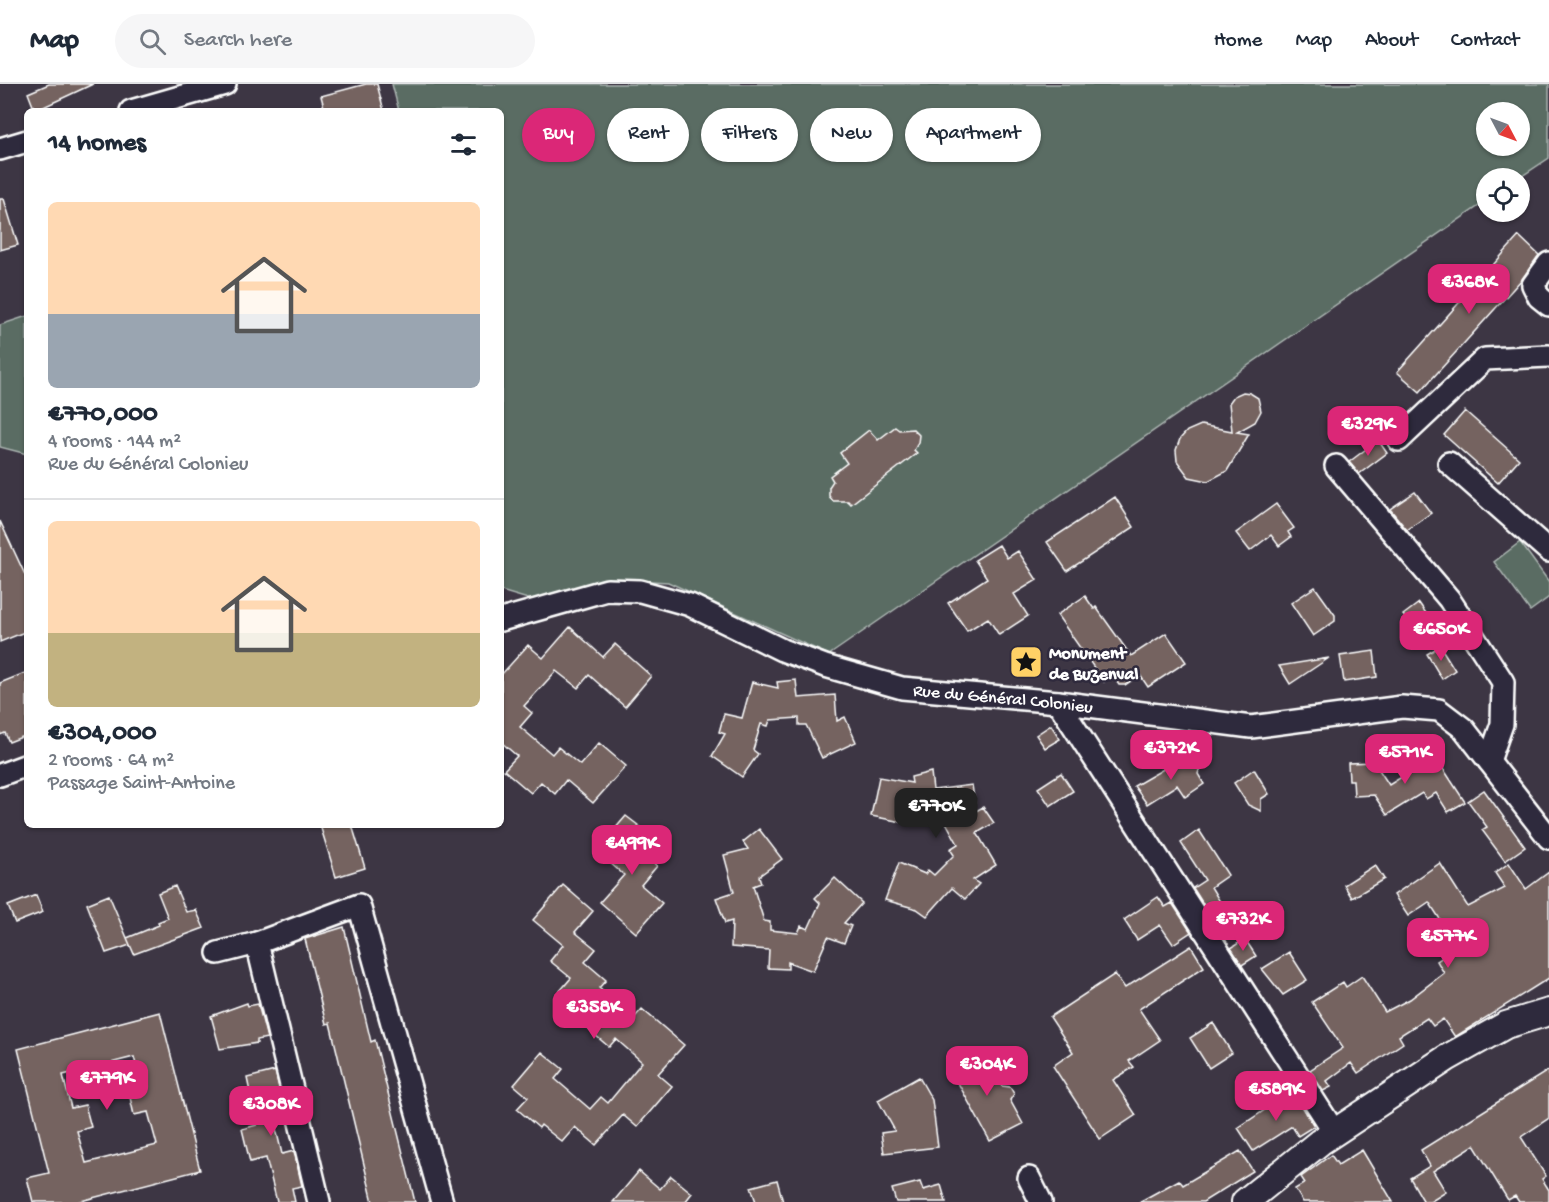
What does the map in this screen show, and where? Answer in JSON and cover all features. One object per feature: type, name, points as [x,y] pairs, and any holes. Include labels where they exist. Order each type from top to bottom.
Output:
[{"type":"street","points":[[141,108],[225,84]]},
{"type":"street","points":[[0,149],[24,142]]},
{"type":"street","points":[[1549,264],[1533,285],[1539,297],[1549,305]]},
{"type":"street","points":[[1399,440],[1485,359],[1549,357]]},
{"type":"street","points":[[1449,463],[1549,552]]},
{"type":"street","points":[[1336,466],[1449,599],[1503,682],[1502,724],[1489,761]]},
{"type":"street","name":"Rue du Général Colonieu","points":[[504,619],[607,590],[640,591],[690,605],[793,654],[825,666],[902,688],[1058,702],[1251,727],[1402,707],[1439,710],[1464,729],[1549,838]]},
{"type":"street","points":[[1058,702],[1335,1133]]},
{"type":"street","points":[[0,775],[24,766]]},
{"type":"street","points":[[218,953],[257,943],[359,905],[442,1202]]},
{"type":"street","points":[[257,943],[319,1202]]},
{"type":"street","points":[[1245,1202],[1335,1133],[1416,1077],[1506,1025],[1549,1012]]},
{"type":"street","points":[[1029,1178],[1041,1202]]},
{"type":"green space","points":[[392,84],[1549,84],[1549,158],[1530,171],[1530,168],[1476,168],[1476,208],[829,655],[668,582],[616,579],[538,602],[504,592],[504,108],[398,108]]},
{"type":"green space","points":[[24,317],[24,453],[0,447],[0,325]]},
{"type":"green space","points":[[1520,542],[1549,582],[1549,597],[1530,611],[1494,562]]},
{"type":"building","points":[[49,84],[93,84],[41,108],[34,108],[28,93]]},
{"type":"building","points":[[366,84],[377,84],[383,108],[324,108],[321,96]]},
{"type":"building","points":[[0,199],[4,199],[18,245],[0,250]]},
{"type":"building","points":[[1519,236],[1539,255],[1522,279],[1420,392],[1397,372]]},
{"type":"building","points":[[1243,392],[1258,398],[1261,411],[1255,422],[1237,432],[1249,434],[1227,471],[1208,481],[1189,477],[1177,461],[1176,450],[1180,439],[1187,431],[1201,425],[1232,431],[1229,403],[1234,396]]},
{"type":"building","points":[[1465,411],[1519,459],[1498,483],[1444,435]]},
{"type":"building","points":[[895,427],[899,430],[913,429],[919,435],[914,450],[917,453],[851,504],[848,501],[833,501],[829,496],[829,487],[833,481],[830,476],[847,463],[840,453],[869,430],[878,440]]},
{"type":"building","points":[[1378,440],[1387,453],[1359,474],[1349,462]]},
{"type":"building","points":[[1415,492],[1431,513],[1407,530],[1390,509]]},
{"type":"building","points":[[1115,497],[1134,527],[1067,571],[1047,542]]},
{"type":"building","points":[[1276,504],[1294,528],[1288,532],[1291,537],[1279,546],[1271,535],[1250,551],[1236,533]]},
{"type":"building","points":[[0,521],[24,573],[24,632],[0,642]]},
{"type":"building","points":[[999,545],[1007,558],[1018,551],[1037,580],[1014,594],[1028,616],[999,635],[988,618],[967,631],[948,603],[987,578],[975,560]]},
{"type":"building","points":[[1315,587],[1335,615],[1335,621],[1313,636],[1291,603]]},
{"type":"building","points":[[1085,596],[1094,609],[1096,607],[1131,656],[1166,633],[1186,662],[1148,687],[1140,675],[1125,685],[1119,685],[1112,675],[1104,682],[1057,615]]},
{"type":"building","points":[[1419,603],[1430,619],[1416,629],[1403,615]]},
{"type":"building","points":[[570,627],[603,657],[615,644],[651,676],[625,707],[589,675],[578,688],[556,671],[524,706],[532,713],[520,727],[552,754],[558,747],[580,765],[599,743],[626,766],[593,803],[566,780],[555,794],[541,782],[531,793],[504,770],[517,756],[504,745],[504,672],[528,645],[543,658]]},
{"type":"building","points":[[1440,646],[1455,670],[1442,679],[1427,654]]},
{"type":"building","points":[[1374,651],[1377,677],[1344,682],[1340,656]]},
{"type":"building","points":[[1329,658],[1290,684],[1279,666]]},
{"type":"building","points":[[24,673],[24,736],[9,742],[5,733],[0,735],[0,683]]},
{"type":"building","points":[[796,680],[798,698],[835,695],[837,721],[845,717],[856,742],[822,758],[806,725],[799,725],[799,718],[770,720],[768,726],[761,724],[753,750],[758,754],[742,777],[712,756],[725,734],[719,732],[724,714],[742,718],[752,682],[778,688],[777,682]]},
{"type":"building","points":[[1051,725],[1060,739],[1045,748],[1036,735]]},
{"type":"building","points":[[1186,756],[1190,763],[1200,767],[1198,774],[1204,784],[1185,797],[1177,785],[1147,804],[1134,786]]},
{"type":"building","points":[[1435,756],[1465,802],[1448,812],[1436,793],[1426,799],[1422,793],[1387,815],[1374,795],[1354,796],[1353,780],[1349,780],[1348,763],[1374,762],[1389,785]]},
{"type":"building","points":[[1254,769],[1269,794],[1261,799],[1261,811],[1248,805],[1234,783]]},
{"type":"building","points":[[931,772],[933,790],[972,785],[976,811],[983,807],[994,823],[977,833],[996,865],[973,880],[979,884],[965,899],[952,888],[927,916],[917,909],[885,900],[899,863],[925,874],[928,870],[934,875],[954,855],[950,849],[958,844],[944,819],[936,820],[935,813],[908,816],[907,823],[871,816],[879,777],[912,783],[911,777]]},
{"type":"building","points":[[1061,773],[1073,791],[1050,806],[1038,788]]},
{"type":"building","points":[[1484,790],[1525,847],[1505,861],[1482,830],[1487,827],[1468,801]]},
{"type":"building","points":[[626,816],[655,838],[642,853],[657,866],[641,885],[662,903],[636,933],[600,902],[624,875],[609,862],[621,848],[608,837]]},
{"type":"building","points":[[321,828],[353,828],[365,868],[336,877]]},
{"type":"building","points":[[759,829],[782,859],[759,876],[761,883],[753,886],[764,921],[770,922],[770,930],[798,933],[801,926],[808,929],[820,903],[815,898],[835,878],[862,903],[844,923],[851,926],[844,943],[828,937],[813,971],[788,962],[788,969],[768,968],[769,950],[731,947],[732,921],[725,923],[716,898],[734,892],[724,855],[748,849],[743,842]]},
{"type":"building","points":[[1199,830],[1228,875],[1211,887],[1225,910],[1212,918],[1193,888],[1205,880],[1181,843]]},
{"type":"building","points":[[1440,863],[1468,907],[1505,888],[1495,873],[1509,863],[1526,889],[1549,872],[1549,978],[1455,1037],[1443,1019],[1433,1026],[1427,1018],[1399,1036],[1403,1043],[1358,1073],[1351,1063],[1327,1081],[1331,1087],[1323,1091],[1310,1070],[1343,1048],[1312,1002],[1343,982],[1346,987],[1362,976],[1385,1012],[1410,999],[1444,973],[1437,961],[1458,947],[1429,902],[1408,916],[1394,895]]},
{"type":"building","points":[[1375,865],[1384,879],[1352,898],[1344,885]]},
{"type":"building","points":[[563,885],[593,911],[575,932],[596,949],[585,962],[606,980],[599,988],[635,1017],[642,1009],[684,1045],[658,1074],[672,1086],[637,1127],[623,1115],[596,1145],[575,1127],[562,1142],[541,1125],[539,1128],[517,1109],[528,1097],[514,1085],[542,1052],[563,1069],[555,1079],[590,1109],[601,1097],[608,1103],[642,1062],[616,1039],[609,1047],[574,1017],[581,1009],[560,991],[571,978],[550,961],[563,945],[533,920]]},
{"type":"building","points":[[175,886],[186,912],[196,910],[204,928],[134,954],[127,938],[159,925],[158,922],[168,918],[158,893]]},
{"type":"building","points":[[36,895],[43,912],[15,923],[8,906]]},
{"type":"building","points":[[109,895],[130,945],[106,953],[87,904]]},
{"type":"building","points":[[1158,897],[1165,907],[1172,903],[1191,932],[1173,944],[1160,925],[1137,940],[1124,920]]},
{"type":"building","points":[[344,927],[371,1042],[375,1040],[415,1202],[373,1202],[330,1023],[326,1024],[305,939]]},
{"type":"building","points":[[1245,939],[1256,956],[1242,965],[1231,948]]},
{"type":"building","points":[[1191,946],[1204,967],[1139,1009],[1160,1040],[1129,1061],[1134,1067],[1113,1080],[1136,1115],[1100,1139],[1053,1066],[1073,1052],[1050,1017],[1115,974],[1125,988]]},
{"type":"building","points":[[1289,952],[1307,980],[1283,995],[1262,969]]},
{"type":"building","points":[[247,1003],[248,1006],[258,1004],[267,1038],[257,1040],[257,1043],[220,1049],[211,1016]]},
{"type":"building","points":[[160,1012],[200,1170],[77,1202],[33,1202],[27,1178],[49,1173],[18,1049]],"holes":[[[134,1057],[143,1090],[129,1093],[134,1115],[148,1112],[157,1145],[86,1163],[77,1131],[91,1127],[85,1105],[71,1108],[63,1075]]]},
{"type":"building","points":[[1213,1023],[1232,1053],[1209,1068],[1190,1038]]},
{"type":"building","points":[[984,1052],[1002,1086],[1010,1087],[1014,1094],[1010,1100],[1023,1124],[990,1141],[951,1070]]},
{"type":"building","points":[[1549,1070],[1549,1118],[1521,1137],[1546,1176],[1542,1179],[1549,1190],[1549,1202],[1519,1202],[1515,1196],[1508,1200],[1474,1145],[1433,1171],[1446,1192],[1430,1202],[1424,1202],[1410,1178],[1430,1166],[1421,1150]]},
{"type":"building","points":[[275,1071],[284,1109],[272,1112],[282,1154],[294,1151],[302,1186],[292,1188],[295,1202],[277,1202],[266,1158],[250,1162],[242,1129],[257,1125],[247,1078]]},
{"type":"building","points":[[919,1077],[932,1100],[938,1147],[884,1153],[881,1133],[895,1131],[878,1100]]},
{"type":"building","points":[[1293,1091],[1314,1126],[1298,1136],[1292,1126],[1253,1151],[1238,1128]]},
{"type":"building","points":[[1362,1150],[1393,1202],[1303,1202],[1295,1189],[1305,1183],[1301,1177],[1331,1155],[1338,1165]]},
{"type":"building","points":[[1240,1151],[1253,1171],[1203,1202],[1139,1202],[1179,1180],[1183,1185]]},
{"type":"building","points":[[639,1171],[660,1189],[671,1176],[692,1193],[685,1202],[613,1202]]},
{"type":"building","points":[[777,1180],[783,1202],[756,1202],[751,1187]]},
{"type":"building","points":[[920,1182],[923,1190],[941,1185],[946,1202],[896,1202],[892,1189]]},
{"type":"place","name":"Monument de Buzenval","points":[[1026,662]]}]
